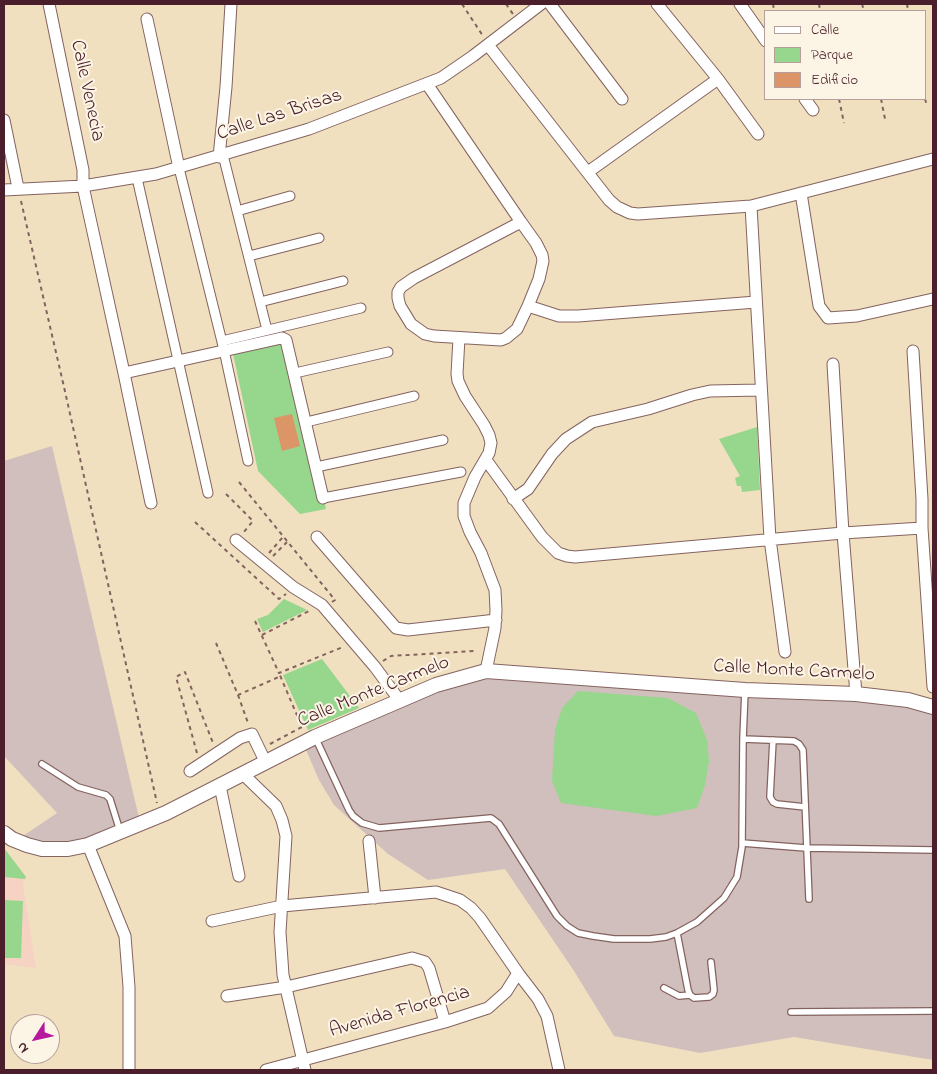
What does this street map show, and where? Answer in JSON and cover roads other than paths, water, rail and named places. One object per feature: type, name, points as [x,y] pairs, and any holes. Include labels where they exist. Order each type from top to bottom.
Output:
[{"type":"street","name":"Calle Venecia","points":[[49,4],[83,170],[83,186],[151,502]]},
{"type":"street","points":[[231,4],[221,156],[268,330]]},
{"type":"street","name":"Calle Las Brisas","points":[[4,190],[83,186],[136,178],[179,168],[309,129],[427,84],[450,72],[541,4]]},
{"type":"street","points":[[550,4],[622,99]]},
{"type":"street","points":[[657,4],[718,79],[758,134]]},
{"type":"street","points":[[740,4],[764,38]]},
{"type":"street","points":[[147,19],[179,168],[223,346],[248,460]]},
{"type":"street","points":[[488,45],[609,200],[630,213],[751,206],[933,159]]},
{"type":"street","points":[[588,172],[718,79]]},
{"type":"street","points":[[427,84],[521,222],[539,250],[543,261],[539,280],[528,306],[516,329],[506,338],[501,340],[460,338],[424,334],[417,330],[400,306],[398,292],[400,287],[521,222]]},
{"type":"street","points":[[806,100],[813,110]]},
{"type":"street","points":[[4,120],[18,188]]},
{"type":"street","points":[[136,178],[208,494]]},
{"type":"street","points":[[801,193],[820,306],[828,318],[857,316],[933,299]]},
{"type":"street","points":[[237,211],[290,196]]},
{"type":"street","points":[[751,206],[770,539],[785,652]]},
{"type":"street","points":[[249,256],[319,238]]},
{"type":"street","points":[[260,302],[343,282]]},
{"type":"street","points":[[528,306],[559,316],[578,316],[756,302]]},
{"type":"street","points":[[124,373],[179,360],[268,330],[361,308]]},
{"type":"street","points":[[223,346],[282,338],[286,340],[323,498],[461,472]]},
{"type":"street","points":[[460,338],[458,381],[465,396],[490,435],[491,444],[490,453],[466,494],[464,503],[464,516],[495,590],[496,620],[486,672]]},
{"type":"street","points":[[295,373],[388,352]]},
{"type":"street","points":[[913,352],[928,498],[922,528],[933,687]]},
{"type":"street","points":[[833,364],[843,533],[856,694]]},
{"type":"street","points":[[514,499],[528,489],[552,454],[566,439],[592,422],[648,409],[683,397],[710,391],[760,390]]},
{"type":"street","points":[[306,422],[414,396]]},
{"type":"street","points":[[316,467],[443,440]]},
{"type":"street","points":[[486,460],[551,547],[568,556],[575,557],[770,539],[922,528]]},
{"type":"street","points":[[317,537],[396,628],[408,630],[496,620]]},
{"type":"street","points":[[236,540],[293,587],[322,605],[375,667],[400,701]]},
{"type":"street","name":"Calle Monte Carmelo","points":[[4,833],[12,839],[42,849],[68,849],[88,845],[159,815],[244,775],[264,759],[436,685],[486,672],[745,690],[856,694],[933,704]]},
{"type":"street","points":[[190,771],[240,738],[252,734],[264,759]]},
{"type":"street","points":[[244,775],[276,806],[286,836],[280,932],[286,987],[304,1065]]},
{"type":"street","points":[[220,786],[239,876]]},
{"type":"street","points":[[369,841],[375,898]]},
{"type":"street","points":[[88,845],[125,936],[129,986],[129,1070]]},
{"type":"street","points":[[212,921],[282,906],[436,892],[460,900],[480,918],[538,999],[547,1016],[559,1070]]},
{"type":"street","points":[[227,996],[286,987],[412,958],[425,962],[429,968],[444,1022]]},
{"type":"street","name":"Avenida Florencia","points":[[266,1070],[304,1065],[488,1008],[506,992],[518,973]]},
{"type":"lane","points":[[315,737],[349,810],[362,823],[379,828],[491,818],[499,824],[557,916],[567,926],[578,932],[614,939],[650,939],[666,937],[687,929],[707,914],[730,889],[736,877],[742,843],[745,690]]},
{"type":"lane","points":[[743,739],[794,741],[803,750],[809,899]]},
{"type":"lane","points":[[773,740],[770,797],[772,802],[805,807]]},
{"type":"lane","points":[[42,764],[78,787],[110,799],[120,831]]},
{"type":"lane","points":[[742,843],[806,848],[933,850]]},
{"type":"lane","points":[[676,933],[690,995]]},
{"type":"lane","points":[[664,988],[679,996],[709,997],[714,990],[711,962]]},
{"type":"lane","points":[[791,1012],[933,1011]]}]
